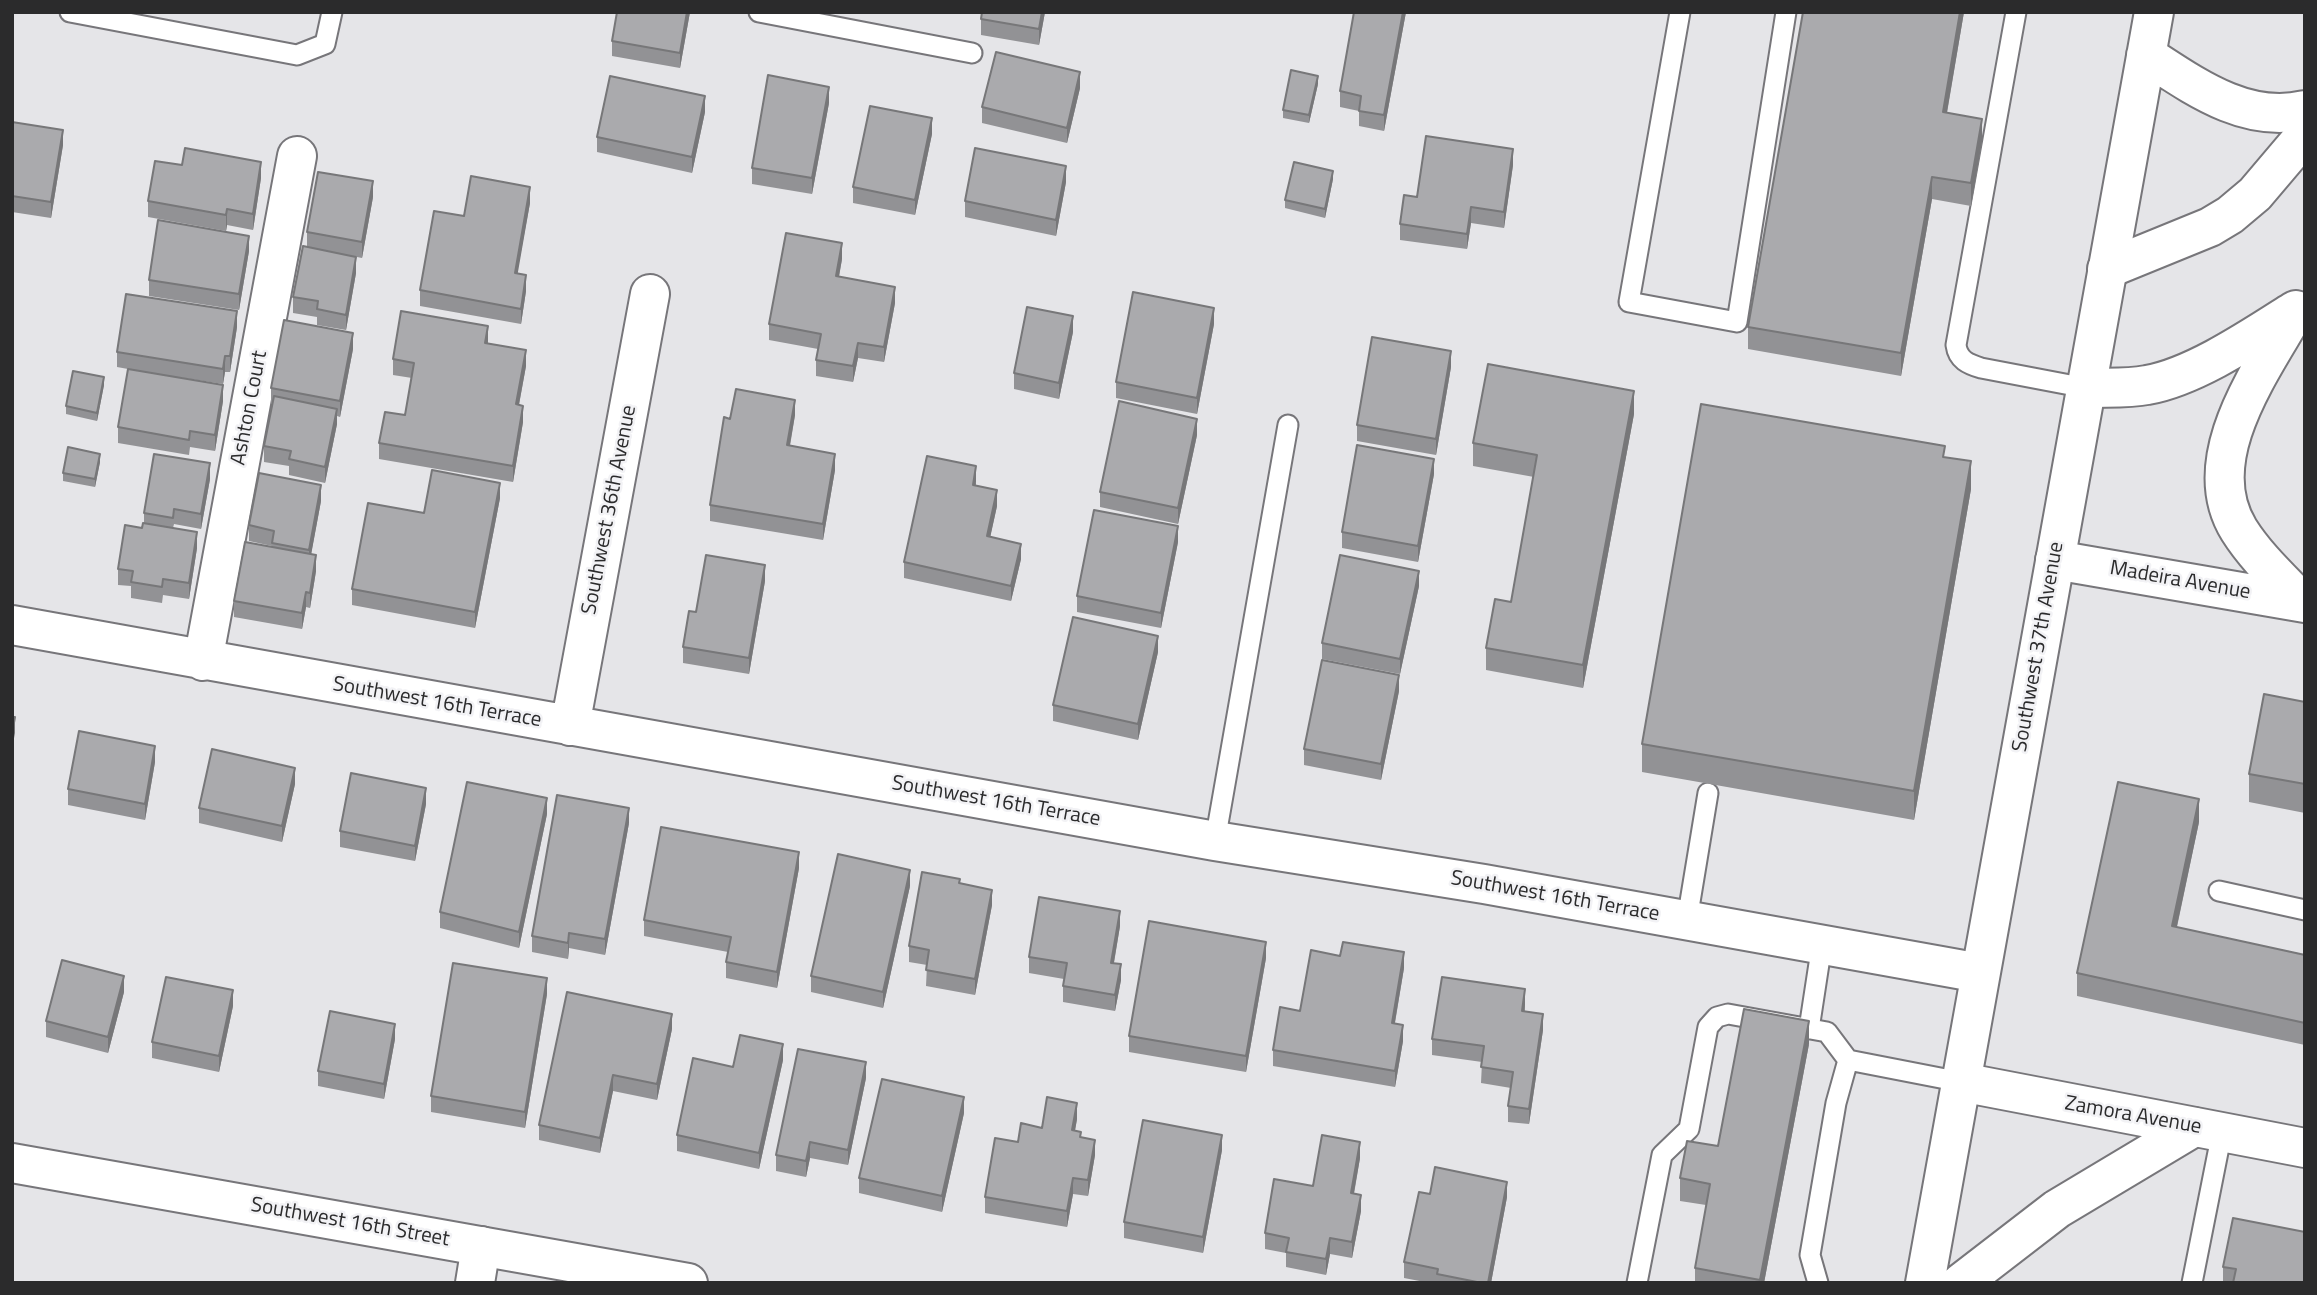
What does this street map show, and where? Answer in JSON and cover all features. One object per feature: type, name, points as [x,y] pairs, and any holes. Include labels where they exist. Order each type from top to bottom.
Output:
[{"type":"street","name":"Southwest 37th Avenue","points":[[1925,1283],[2154,12]]},
{"type":"street","points":[[2146,55],[2210,95],[2230,103],[2260,112],[2289,114],[2305,110]]},
{"type":"street","points":[[2107,270],[2210,227],[2230,215],[2255,194],[2305,135]]},
{"type":"street","name":"Ashton Court","points":[[203,661],[297,156]]},
{"type":"street","name":"Southwest 36th Avenue","points":[[569,726],[650,294]]},
{"type":"street","points":[[2086,388],[2147,385],[2175,376],[2209,361],[2301,305]]},
{"type":"street","points":[[2301,305],[2243,403],[2230,437],[2224,474],[2227,503],[2238,528],[2256,554],[2304,602]]},
{"type":"street","name":"Madeira Avenue","points":[[2055,560],[2304,602]]},
{"type":"street","name":"Southwest 16th Terrace","points":[[12,625],[1215,841],[1484,884],[1980,973]]},
{"type":"street","name":"Zamora Avenue","points":[[1961,1082],[2305,1148]]},
{"type":"street","points":[[1961,1283],[2057,1209],[2208,1130]]},
{"type":"street","name":"Southwest 16th Street","points":[[12,1163],[688,1283]]},
{"type":"street","points":[[475,1283],[481,1246]]},
{"type":"lane","points":[[70,12],[297,55],[325,44],[332,12]]},
{"type":"lane","points":[[759,12],[972,53]]},
{"type":"lane","points":[[1680,12],[1629,302],[1737,322],[1786,12]]},
{"type":"lane","points":[[2017,12],[1956,345],[1957,354],[1968,364],[1981,368],[2086,388]]},
{"type":"lane","points":[[1215,841],[1288,425]]},
{"type":"lane","points":[[1687,920],[1708,793]]},
{"type":"lane","points":[[2219,891],[2305,910]]},
{"type":"lane","points":[[1809,1029],[1822,944]]},
{"type":"lane","points":[[1637,1283],[1662,1155],[1689,1129],[1708,1027],[1717,1017],[1728,1014],[1827,1032],[1848,1060],[1961,1082]]},
{"type":"lane","points":[[1818,1283],[1810,1255],[1836,1103],[1848,1060]]},
{"type":"lane","points":[[2192,1283],[2208,1130]]},
{"type":"building","points":[[617,12],[687,12],[680,53],[612,41]]},
{"type":"building","points":[[982,12],[1042,12],[1039,29],[981,19]]},
{"type":"building","points":[[1354,12],[1403,12],[1384,115],[1359,111],[1361,96],[1340,91]]},
{"type":"building","points":[[1803,12],[1960,12],[1943,112],[1982,119],[1971,183],[1932,177],[1901,353],[1748,327]]},
{"type":"building","points":[[996,52],[1080,72],[1067,128],[982,107]]},
{"type":"building","points":[[1291,70],[1318,76],[1309,115],[1283,110]]},
{"type":"building","points":[[768,75],[829,87],[812,178],[752,168]]},
{"type":"building","points":[[610,76],[705,96],[692,157],[597,137]]},
{"type":"building","points":[[870,106],[932,118],[915,200],[853,187]]},
{"type":"building","points":[[12,122],[63,130],[51,202],[12,196]]},
{"type":"building","points":[[1426,136],[1513,149],[1504,212],[1471,207],[1467,234],[1400,224],[1404,195],[1417,197]]},
{"type":"building","points":[[185,148],[261,162],[253,214],[227,209],[226,215],[148,201],[155,161],[182,165]]},
{"type":"building","points":[[975,148],[1066,166],[1056,220],[965,201]]},
{"type":"building","points":[[1294,162],[1333,171],[1325,209],[1285,200]]},
{"type":"building","points":[[318,172],[373,181],[362,242],[307,232]]},
{"type":"building","points":[[471,176],[530,187],[515,273],[526,275],[521,309],[420,290],[434,211],[464,216]]},
{"type":"building","points":[[158,220],[249,236],[239,294],[149,280]]},
{"type":"building","points":[[786,233],[842,243],[836,276],[895,287],[884,347],[858,343],[853,366],[816,360],[821,334],[769,324]]},
{"type":"building","points":[[303,246],[356,257],[346,315],[317,309],[318,301],[293,297]]},
{"type":"building","points":[[1133,292],[1214,308],[1197,398],[1116,382]]},
{"type":"building","points":[[126,294],[237,311],[230,356],[225,356],[223,369],[117,352]]},
{"type":"building","points":[[1027,307],[1073,316],[1059,383],[1014,373]]},
{"type":"building","points":[[401,311],[488,326],[485,343],[526,350],[516,404],[523,406],[513,466],[379,443],[385,412],[405,415],[414,363],[393,359]]},
{"type":"building","points":[[284,320],[353,333],[340,401],[271,388]]},
{"type":"building","points":[[1372,337],[1451,351],[1436,439],[1357,425]]},
{"type":"building","points":[[1488,364],[1634,391],[1583,665],[1486,648],[1495,599],[1511,602],[1537,455],[1473,443]]},
{"type":"building","points":[[128,369],[223,385],[215,435],[190,431],[189,440],[118,427]]},
{"type":"building","points":[[73,371],[104,377],[97,413],[66,406]]},
{"type":"building","points":[[736,389],[795,400],[787,445],[835,454],[823,524],[710,505],[724,417],[730,419]]},
{"type":"building","points":[[274,396],[337,409],[325,467],[289,459],[291,451],[264,446]]},
{"type":"building","points":[[1119,401],[1197,419],[1178,508],[1100,492]]},
{"type":"building","points":[[1701,404],[1945,446],[1943,457],[1971,461],[1914,791],[1642,744]]},
{"type":"building","points":[[1357,445],[1434,459],[1418,546],[1342,532]]},
{"type":"building","points":[[68,447],[100,454],[95,479],[63,473]]},
{"type":"building","points":[[154,454],[210,463],[201,514],[174,509],[173,518],[144,513]]},
{"type":"building","points":[[927,456],[976,466],[973,485],[997,490],[987,536],[1021,544],[1011,586],[904,562]]},
{"type":"building","points":[[432,470],[500,483],[475,612],[352,589],[368,503],[424,513]]},
{"type":"building","points":[[259,473],[321,485],[309,550],[272,543],[274,531],[249,525]]},
{"type":"building","points":[[1094,510],[1178,526],[1161,613],[1077,596]]},
{"type":"building","points":[[143,523],[197,532],[189,583],[163,579],[162,587],[131,582],[133,571],[118,569],[125,525],[142,528]]},
{"type":"building","points":[[245,542],[316,555],[310,593],[306,592],[302,613],[234,601]]},
{"type":"building","points":[[706,555],[765,565],[749,658],[683,647],[689,611],[696,612]]},
{"type":"building","points":[[1340,555],[1419,571],[1400,659],[1322,643]]},
{"type":"building","points":[[1073,617],[1158,636],[1138,724],[1053,705]]},
{"type":"building","points":[[1322,660],[1399,675],[1381,764],[1304,749]]},
{"type":"building","points":[[2264,694],[2305,702],[2305,784],[2249,774]]},
{"type":"building","points":[[79,731],[155,746],[145,804],[68,789]]},
{"type":"building","points":[[212,749],[295,768],[282,826],[199,808]]},
{"type":"building","points":[[351,773],[426,788],[415,846],[340,831]]},
{"type":"building","points":[[467,782],[547,798],[519,932],[440,912]]},
{"type":"building","points":[[2118,782],[2199,799],[2172,926],[2305,955],[2305,1023],[2077,973]]},
{"type":"building","points":[[557,795],[629,808],[605,939],[569,933],[568,943],[532,936]]},
{"type":"building","points":[[661,827],[799,852],[777,972],[726,962],[731,937],[644,920]]},
{"type":"building","points":[[838,854],[910,870],[883,992],[811,976]]},
{"type":"building","points":[[922,872],[960,879],[959,883],[992,890],[975,979],[926,970],[929,950],[909,946]]},
{"type":"building","points":[[1039,897],[1120,911],[1111,963],[1121,964],[1115,995],[1063,986],[1067,963],[1029,957]]},
{"type":"building","points":[[1149,921],[1266,942],[1246,1056],[1129,1036]]},
{"type":"building","points":[[1343,942],[1404,952],[1392,1023],[1403,1025],[1395,1071],[1273,1050],[1280,1007],[1300,1011],[1311,950],[1340,956]]},
{"type":"building","points":[[62,960],[124,976],[108,1037],[46,1021]]},
{"type":"building","points":[[453,963],[547,978],[525,1112],[431,1096]]},
{"type":"building","points":[[166,977],[233,990],[219,1056],[152,1042]]},
{"type":"building","points":[[1442,977],[1525,989],[1522,1011],[1543,1014],[1529,1109],[1508,1106],[1513,1072],[1481,1067],[1484,1046],[1432,1039]]},
{"type":"building","points":[[567,992],[672,1014],[657,1084],[613,1075],[600,1138],[539,1125]]},
{"type":"building","points":[[1744,1009],[1809,1021],[1760,1280],[1695,1268],[1710,1184],[1680,1178],[1687,1141],[1718,1146]]},
{"type":"building","points":[[330,1011],[395,1024],[384,1084],[318,1071]]},
{"type":"building","points":[[740,1035],[783,1044],[759,1153],[677,1135],[693,1058],[733,1067]]},
{"type":"building","points":[[798,1049],[866,1062],[848,1150],[810,1142],[806,1161],[776,1155]]},
{"type":"building","points":[[882,1079],[964,1097],[942,1196],[859,1178]]},
{"type":"building","points":[[1047,1097],[1077,1103],[1072,1130],[1081,1132],[1080,1137],[1095,1140],[1088,1180],[1073,1178],[1067,1211],[985,1197],[995,1138],[1018,1142],[1021,1123],[1042,1128]]},
{"type":"building","points":[[1143,1120],[1222,1135],[1203,1237],[1124,1222]]},
{"type":"building","points":[[1322,1135],[1360,1142],[1351,1193],[1361,1195],[1352,1242],[1330,1238],[1326,1259],[1286,1252],[1289,1238],[1265,1233],[1274,1179],[1313,1186]]},
{"type":"building","points":[[1435,1167],[1507,1182],[1488,1283],[1437,1274],[1438,1269],[1404,1262],[1419,1192],[1430,1194]]},
{"type":"building","points":[[2233,1218],[2305,1232],[2305,1283],[2233,1283],[2236,1269],[2223,1267]]}]
